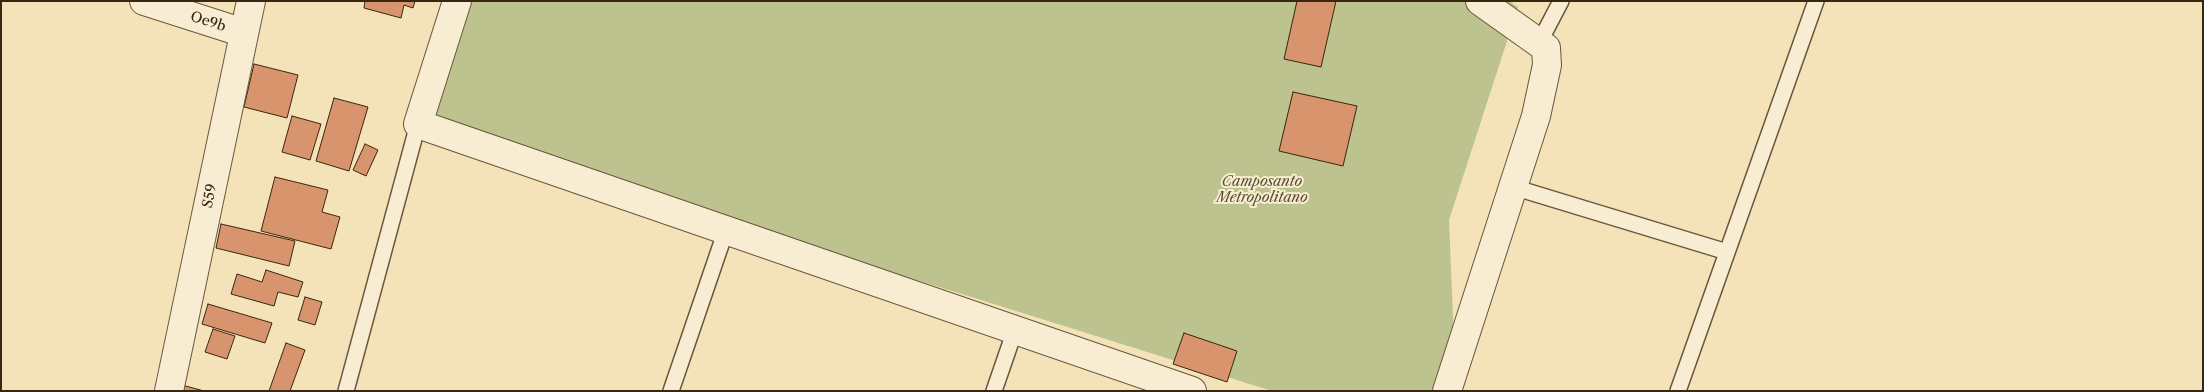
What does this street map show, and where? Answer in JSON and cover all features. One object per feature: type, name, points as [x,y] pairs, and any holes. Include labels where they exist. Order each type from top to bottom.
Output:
[{"type":"street","name":"Oe9b","points":[[144,1],[244,33]]},
{"type":"street","name":"S59","points":[[169,391],[251,1]]},
{"type":"street","points":[[457,1],[418,124],[1192,391]]},
{"type":"street","points":[[1447,391],[1536,116],[1546,65],[1546,48],[1480,1]]},
{"type":"lane","points":[[1539,43],[1561,1]]},
{"type":"lane","points":[[1678,391],[1816,1]]},
{"type":"lane","points":[[346,391],[418,124]]},
{"type":"lane","points":[[1513,187],[1727,252]]},
{"type":"lane","points":[[671,391],[726,230]]},
{"type":"lane","points":[[994,391],[1015,330]]},
{"type":"green space","name":"Camposanto Metropolitano","points":[[442,1],[1509,1],[1518,7],[1449,220],[1456,391],[1272,391],[418,124]]},
{"type":"building","points":[[365,1],[415,1],[413,8],[404,5],[401,18],[364,8]]},
{"type":"building","points":[[1297,1],[1336,1],[1321,67],[1284,59]]},
{"type":"building","points":[[254,64],[298,75],[287,118],[244,107]]},
{"type":"building","points":[[1293,92],[1357,106],[1343,166],[1279,151]]},
{"type":"building","points":[[334,98],[368,107],[349,171],[316,161]]},
{"type":"building","points":[[292,116],[321,124],[310,160],[282,152]]},
{"type":"building","points":[[365,144],[378,150],[366,176],[353,170]]},
{"type":"building","points":[[275,177],[328,190],[322,212],[340,217],[331,249],[261,231]]},
{"type":"building","points":[[221,224],[295,241],[289,266],[216,248]]},
{"type":"building","points":[[266,270],[303,282],[298,297],[278,292],[274,306],[231,294],[237,274],[262,282]]},
{"type":"building","points":[[305,297],[322,302],[315,325],[298,320]]},
{"type":"building","points":[[208,304],[272,323],[265,343],[202,324]]},
{"type":"building","points":[[213,329],[235,336],[227,359],[205,352]]},
{"type":"building","points":[[1184,333],[1237,351],[1227,382],[1173,364]]},
{"type":"building","points":[[286,343],[305,350],[290,391],[269,391]]},
{"type":"building","points":[[182,385],[204,391],[180,391]]}]
